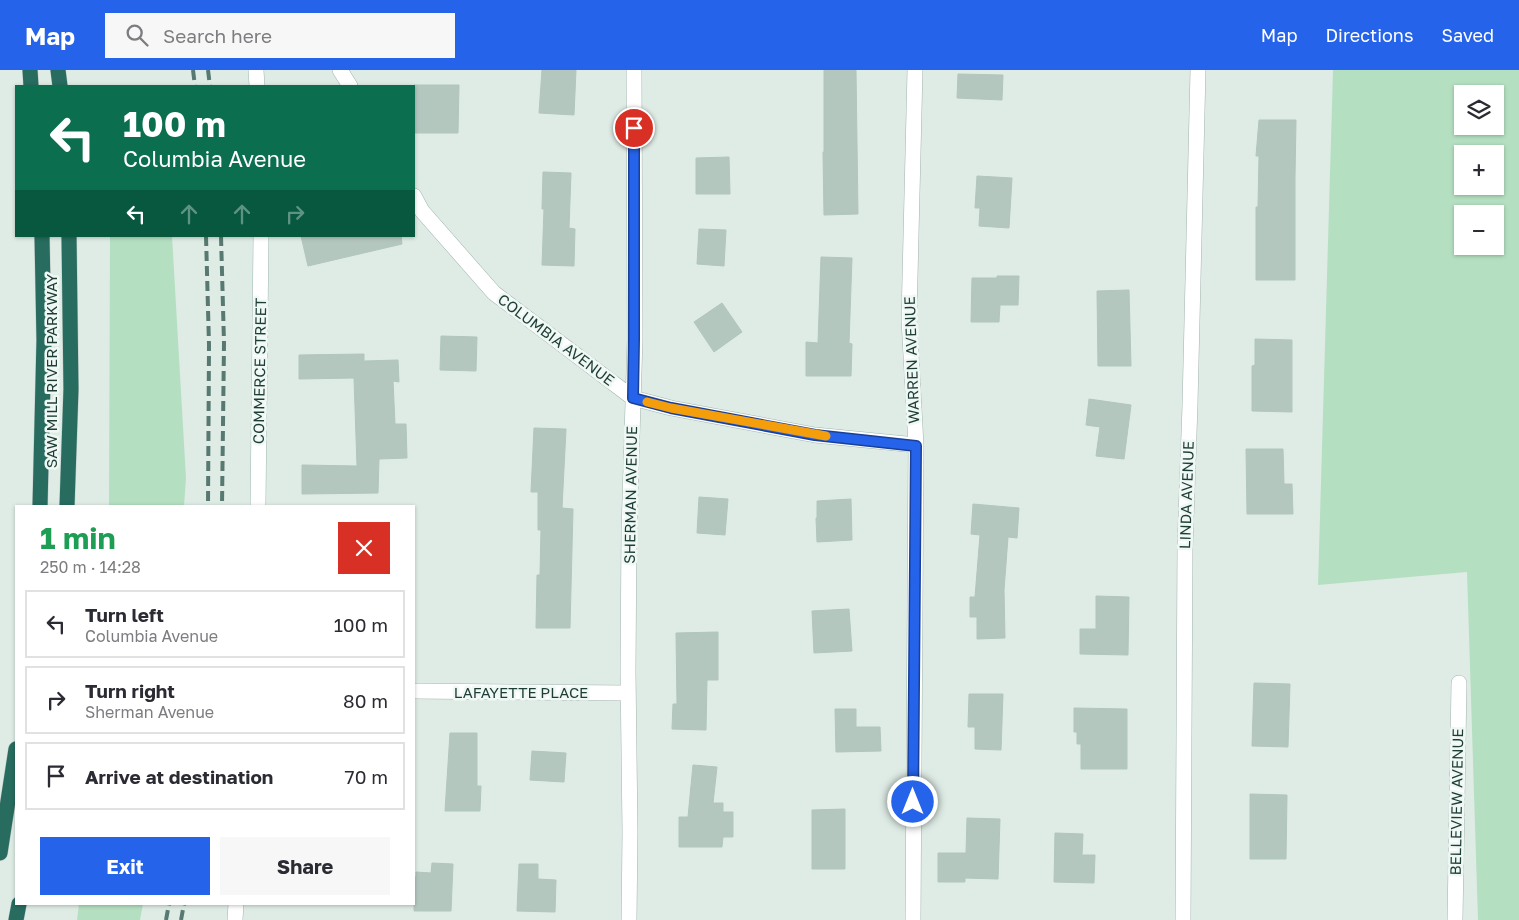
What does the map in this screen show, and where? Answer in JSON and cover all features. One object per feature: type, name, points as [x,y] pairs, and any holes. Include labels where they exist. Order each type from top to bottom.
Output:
[{"type":"highway","points":[[30,70],[32,85]]},
{"type":"highway","points":[[58,70],[60,85]]},
{"type":"highway","name":"SAW MILL RIVER PARKWAY","points":[[40,505],[44,340],[42,237]]},
{"type":"highway","name":"SAW MILL RIVER PARKWAY","points":[[67,505],[72,389],[69,237]]},
{"type":"highway","points":[[0,853],[15,756]]},
{"type":"highway","points":[[16,920],[19,905]]},
{"type":"street","points":[[256,70],[257,85]]},
{"type":"street","points":[[340,70],[349,85]]},
{"type":"street","name":"SHERMAN AVENUE","points":[[629,920],[628,693],[629,532],[634,339],[634,70]]},
{"type":"street","name":"WARREN AVENUE","points":[[913,920],[916,446],[909,319],[915,70]]},
{"type":"street","name":"LINDA AVENUE","points":[[1183,920],[1185,547],[1198,70]]},
{"type":"street","name":"COLUMBIA AVENUE","points":[[415,198],[422,211],[494,293],[633,398],[671,408],[815,435],[916,446]]},
{"type":"street","name":"COMMERCE STREET","points":[[258,505],[261,237]]},
{"type":"street","name":"BELLEVIEW AVENUE","points":[[1455,920],[1459,683]]},
{"type":"street","name":"LAFAYETTE PLACE","points":[[415,692],[628,693]]},
{"type":"street","points":[[235,920],[236,905]]},
{"type":"green space","points":[[1333,70],[1519,70],[1519,920],[1478,920],[1467,572],[1318,585]]},
{"type":"green space","points":[[110,237],[172,237],[186,478],[184,505],[109,505]]},
{"type":"green space","points":[[79,905],[143,905],[140,920],[77,920]]},
{"type":"building","points":[[542,70],[576,70],[574,115],[539,113]]},
{"type":"building","points":[[824,70],[856,70],[858,214],[824,215]]},
{"type":"building","points":[[958,74],[1003,75],[1002,100],[957,98]]},
{"type":"building","points":[[415,85],[459,85],[458,133],[415,133]]},
{"type":"building","points":[[1259,120],[1296,120],[1295,280],[1256,280],[1256,207],[1258,207],[1259,156],[1256,156]]},
{"type":"building","points":[[729,157],[730,194],[696,194],[696,158]]},
{"type":"building","points":[[543,172],[571,173],[569,228],[575,229],[574,266],[542,265]]},
{"type":"building","points":[[977,176],[1012,178],[1009,228],[979,226],[980,208],[975,208]]},
{"type":"building","points":[[699,229],[726,230],[724,266],[697,264]]},
{"type":"building","points":[[301,237],[401,237],[402,244],[308,266]]},
{"type":"building","points":[[821,257],[852,258],[849,343],[852,344],[851,376],[806,376],[806,342],[818,343]]},
{"type":"building","points":[[997,276],[1019,276],[1018,305],[1000,305],[999,322],[971,322],[972,278],[997,278]]},
{"type":"building","points":[[1129,290],[1131,366],[1098,366],[1097,291]]},
{"type":"building","points":[[722,303],[742,332],[714,352],[694,322]]},
{"type":"building","points":[[441,336],[477,337],[476,371],[440,370]]},
{"type":"building","points":[[1255,339],[1292,340],[1292,412],[1252,411],[1252,366],[1255,365]]},
{"type":"building","points":[[364,354],[364,361],[398,360],[399,382],[393,381],[395,424],[406,424],[407,458],[379,459],[378,493],[302,494],[302,465],[357,466],[354,378],[299,379],[299,355]]},
{"type":"building","points":[[1089,399],[1131,405],[1124,459],[1096,456],[1100,427],[1086,425]]},
{"type":"building","points":[[534,428],[566,429],[562,508],[573,509],[570,628],[536,628],[537,575],[540,575],[541,530],[538,530],[538,492],[531,492]]},
{"type":"building","points":[[1246,449],[1283,449],[1284,484],[1292,484],[1293,514],[1247,514]]},
{"type":"building","points":[[699,497],[728,499],[725,535],[697,533]]},
{"type":"building","points":[[851,499],[852,540],[817,542],[817,501]]},
{"type":"building","points":[[973,504],[1019,508],[1017,538],[1008,537],[1004,590],[1005,638],[977,639],[977,617],[970,617],[970,597],[975,597],[980,535],[971,534]]},
{"type":"building","points":[[1096,596],[1129,597],[1128,655],[1080,654],[1080,629],[1096,629]]},
{"type":"building","points":[[849,609],[852,651],[814,653],[812,611]]},
{"type":"building","points":[[718,632],[718,680],[707,680],[706,730],[672,729],[673,704],[677,704],[676,633]]},
{"type":"building","points":[[1254,683],[1290,684],[1288,747],[1252,746]]},
{"type":"building","points":[[969,694],[1003,694],[1001,750],[975,749],[975,727],[968,727]]},
{"type":"building","points":[[1074,708],[1127,709],[1127,769],[1081,769],[1081,744],[1077,744],[1077,732],[1074,732]]},
{"type":"building","points":[[835,709],[856,709],[856,727],[880,727],[881,751],[836,752]]},
{"type":"building","points":[[450,733],[477,733],[477,786],[481,786],[480,811],[445,811]]},
{"type":"building","points":[[532,751],[566,753],[564,782],[530,780]]},
{"type":"building","points":[[693,765],[717,767],[713,803],[723,803],[723,812],[733,812],[733,837],[723,837],[722,847],[679,847],[679,817],[688,817]]},
{"type":"building","points":[[1250,794],[1287,795],[1286,859],[1250,859]]},
{"type":"building","points":[[845,809],[845,869],[812,869],[812,810]]},
{"type":"building","points":[[967,818],[1000,819],[998,879],[965,878],[965,882],[938,882],[938,853],[966,853]]},
{"type":"building","points":[[1055,833],[1083,834],[1082,855],[1095,855],[1094,883],[1054,882]]},
{"type":"building","points":[[432,863],[453,864],[451,911],[414,911],[416,872],[431,873]]},
{"type":"building","points":[[519,864],[538,864],[538,879],[556,880],[555,912],[517,911]]},
{"type":"railway","points":[[193,70],[195,85]]},
{"type":"railway","points":[[208,70],[210,85]]},
{"type":"railway","points":[[206,237],[209,345],[208,505]]},
{"type":"railway","points":[[221,237],[224,343],[222,505]]},
{"type":"railway","points":[[166,920],[169,905]]},
{"type":"railway","points":[[181,920],[184,905]]},
{"type":"slow traffic","points":[[647,402],[826,436]]},
{"type":"route","points":[[634,128],[633,398],[671,408],[815,435],[916,446],[913,802]]}]
